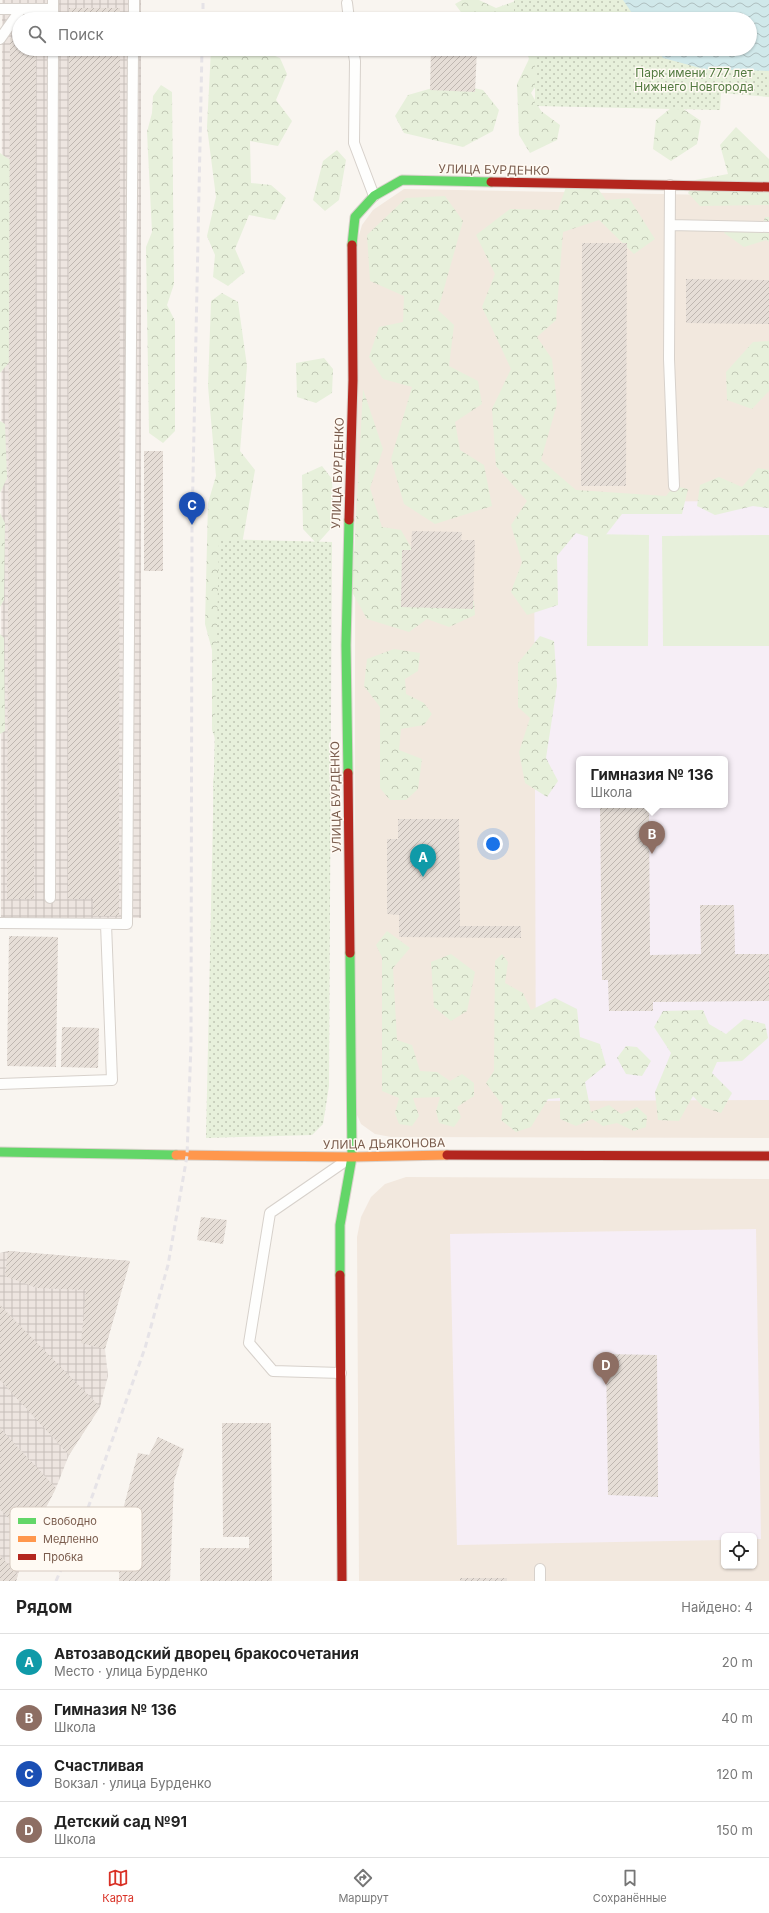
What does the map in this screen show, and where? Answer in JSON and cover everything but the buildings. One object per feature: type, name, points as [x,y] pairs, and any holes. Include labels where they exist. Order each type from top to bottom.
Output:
[{"type":"street","name":"УЛИЦА БУРДЕНКО","points":[[342,1581],[340,1225],[352,1156],[346,653],[353,380],[352,244],[355,217],[374,196],[402,180],[769,187]]},
{"type":"street","name":"УЛИЦА ДЬЯКОНОВА","points":[[0,1152],[187,1156],[478,1154],[769,1156]]},
{"type":"lane","points":[[134,0],[134,12]]},
{"type":"lane","points":[[347,3],[348,12]]},
{"type":"lane","points":[[0,9],[53,9]]},
{"type":"lane","points":[[0,39],[12,21]]},
{"type":"lane","points":[[50,898],[53,56]]},
{"type":"lane","points":[[0,923],[127,924],[133,56]]},
{"type":"lane","points":[[354,56],[354,143],[374,196]]},
{"type":"lane","points":[[670,185],[669,359],[674,486]]},
{"type":"lane","points":[[670,225],[769,227]]},
{"type":"lane","points":[[0,1084],[112,1080],[106,924]]},
{"type":"lane","points":[[341,1373],[273,1371],[249,1343],[270,1213],[352,1156]]},
{"type":"lane","points":[[540,1569],[540,1581]]},
{"type":"shaded area","points":[[2,0],[141,0],[141,12],[12,12],[12,56],[141,56],[141,918],[1,918]]},
{"type":"shaded area","points":[[404,189],[769,196],[769,1138],[391,1137],[375,1134],[361,1124],[354,1108],[356,245],[362,225],[373,210]]},
{"type":"shaded area","points":[[769,501],[769,1100],[536,1101],[534,502]]},
{"type":"shaded area","points":[[406,1177],[769,1179],[769,1581],[359,1581],[357,1237],[361,1217],[371,1197],[385,1184]]},
{"type":"shaded area","points":[[756,1229],[761,1539],[757,1539],[757,1533],[721,1533],[721,1540],[457,1545],[450,1234]]},
{"type":"shaded area","points":[[8,1251],[130,1261],[105,1349],[108,1376],[100,1407],[69,1455],[56,1488],[46,1507],[10,1507],[10,1571],[19,1571],[16,1581],[0,1581],[0,1253]]},
{"type":"green space","points":[[462,0],[479,0],[496,8],[518,0],[526,0],[535,12],[461,12],[455,4]]},
{"type":"green space","name":"Парк имени 777 лет Нижнего Новгорода","points":[[514,0],[769,0],[769,97],[721,93],[720,110],[535,106],[535,56],[757,56],[757,12],[514,12]]},
{"type":"green space","points":[[211,56],[275,56],[280,58],[287,74],[276,100],[292,121],[278,146],[250,141],[251,183],[271,185],[286,198],[275,220],[249,215],[235,249],[245,272],[228,286],[213,277],[215,255],[207,236],[216,197],[207,127]]},
{"type":"green space","points":[[528,56],[542,56],[548,69],[531,93],[541,111],[560,125],[557,140],[530,153],[519,135],[517,84],[529,59]]},
{"type":"green space","points":[[450,83],[483,90],[499,110],[493,131],[463,147],[404,133],[395,116],[408,95]]},
{"type":"green space","points":[[161,85],[172,92],[174,284],[167,305],[175,321],[175,431],[163,443],[149,433],[146,247],[152,232],[147,132],[152,113],[153,96]]},
{"type":"green space","points":[[676,104],[701,121],[697,144],[671,161],[653,149],[656,120]]},
{"type":"green space","points":[[736,127],[769,159],[769,205],[700,206],[688,193],[695,180],[728,174],[720,145]]},
{"type":"green space","points":[[337,150],[346,160],[339,200],[325,211],[313,200],[323,161]]},
{"type":"green space","points":[[0,153],[13,162],[10,361],[0,373]]},
{"type":"green space","points":[[594,183],[606,200],[629,198],[655,239],[634,254],[599,220],[563,232],[556,320],[537,337],[552,359],[557,404],[541,460],[576,490],[666,496],[674,486],[688,489],[682,514],[622,514],[601,541],[576,533],[557,556],[558,605],[527,615],[511,592],[522,562],[511,525],[527,501],[496,466],[492,409],[511,369],[482,307],[495,274],[476,235],[510,209],[558,210],[567,184]]},
{"type":"green space","points":[[445,196],[463,221],[438,310],[454,325],[449,366],[478,381],[482,404],[455,422],[460,450],[484,465],[492,506],[435,524],[404,504],[391,459],[412,387],[383,379],[369,357],[379,327],[403,322],[404,296],[370,281],[367,235],[406,198]]},
{"type":"green space","points":[[765,217],[769,217],[769,242],[766,240],[744,247],[724,233],[734,221],[760,231]]},
{"type":"green space","points":[[222,293],[238,302],[247,366],[240,451],[255,470],[241,550],[217,984],[213,780],[220,753],[212,730],[212,650],[205,624],[208,503],[216,476],[208,386],[211,301]]},
{"type":"green space","points":[[769,341],[769,391],[752,409],[727,400],[726,372],[753,342]]},
{"type":"green space","points":[[324,358],[333,369],[332,393],[316,403],[297,397],[296,363]]},
{"type":"green space","points":[[363,389],[383,449],[370,488],[382,527],[401,530],[413,551],[454,589],[474,601],[475,615],[449,627],[427,619],[409,632],[367,619],[352,592]]},
{"type":"green space","points":[[0,421],[5,424],[7,478],[0,493]]},
{"type":"green space","points":[[322,466],[332,479],[334,525],[317,544],[303,529],[302,475]]},
{"type":"green space","points":[[758,468],[769,470],[769,508],[753,506],[715,515],[697,506],[700,485],[719,477],[742,487]]},
{"type":"green space","points":[[0,513],[5,523],[4,600],[0,607]]},
{"type":"green space","points":[[588,534],[649,535],[648,646],[587,646]]},
{"type":"green space","points":[[769,535],[769,646],[663,646],[662,536]]},
{"type":"green space","points":[[219,539],[332,542],[329,1086],[323,1124],[312,1135],[206,1138]]},
{"type":"green space","points":[[0,634],[4,638],[5,731],[0,734]]},
{"type":"green space","points":[[540,636],[554,641],[557,686],[546,758],[558,781],[547,797],[525,783],[519,752],[530,718],[518,707],[518,663]]},
{"type":"green space","points":[[394,649],[420,653],[418,671],[405,679],[406,694],[424,703],[432,714],[424,725],[401,729],[399,750],[422,759],[418,789],[406,800],[390,800],[380,788],[380,707],[364,686],[367,659]]},
{"type":"green space","points":[[387,931],[410,948],[393,968],[397,1040],[412,1045],[420,1071],[437,1072],[450,1081],[462,1074],[474,1083],[474,1096],[457,1107],[461,1117],[454,1127],[439,1123],[436,1111],[440,1097],[413,1098],[419,1116],[412,1126],[399,1124],[395,1113],[399,1098],[382,1091],[382,957],[376,945]]},
{"type":"green space","points":[[451,954],[475,972],[467,1011],[451,1021],[434,1007],[431,962]]},
{"type":"green space","points":[[502,954],[508,962],[505,983],[523,993],[531,1010],[555,998],[577,1009],[580,1037],[600,1044],[606,1065],[585,1082],[591,1112],[609,1105],[621,1114],[637,1107],[647,1116],[646,1127],[634,1131],[617,1123],[603,1126],[592,1119],[576,1126],[560,1119],[560,1098],[548,1099],[531,1127],[516,1132],[501,1120],[503,1106],[486,1083],[494,1071],[495,961]]},
{"type":"green space","points":[[703,1010],[709,1024],[726,1034],[744,1019],[765,1024],[768,1038],[742,1061],[717,1062],[712,1073],[732,1093],[721,1113],[703,1107],[693,1096],[679,1121],[658,1120],[655,1092],[671,1053],[654,1027],[663,1011]]},
{"type":"green space","points":[[626,1046],[637,1047],[651,1061],[642,1076],[626,1074],[617,1058]]},
{"type":"water","points":[[623,0],[769,0],[769,71],[704,69],[663,58],[662,56],[757,56],[757,12],[631,12]]},
{"type":"railway","points":[[203,0],[203,12]]},
{"type":"railway","points":[[88,1507],[145,1348],[168,1265],[187,1156],[191,1044],[192,525],[202,56]]},
{"type":"railway","points":[[56,1581],[60,1571]]},
{"type":"traffic: fast","points":[[352,245],[355,217],[374,196],[402,180],[491,182]]},
{"type":"traffic: fast","points":[[348,773],[346,645],[349,520]]},
{"type":"traffic: fast","points":[[340,1275],[340,1225],[352,1157],[350,953]]},
{"type":"traffic: fast","points":[[0,1152],[176,1155]]},
{"type":"traffic: slow","points":[[176,1155],[352,1157],[447,1155]]},
{"type":"traffic: jam","points":[[491,182],[769,187]]},
{"type":"traffic: jam","points":[[349,520],[353,380],[352,245]]},
{"type":"traffic: jam","points":[[348,773],[350,953]]},
{"type":"traffic: jam","points":[[447,1155],[769,1156]]},
{"type":"traffic: jam","points":[[340,1275],[342,1581]]},
{"type":"place","name":"Счастливая","points":[[192,525]]},
{"type":"place","name":"Гимназия № 136","points":[[652,854]]},
{"type":"place","name":"Автозаводский дворец бракосочетания","points":[[423,877]]},
{"type":"place","name":"Детский сад №91","points":[[606,1385]]}]
